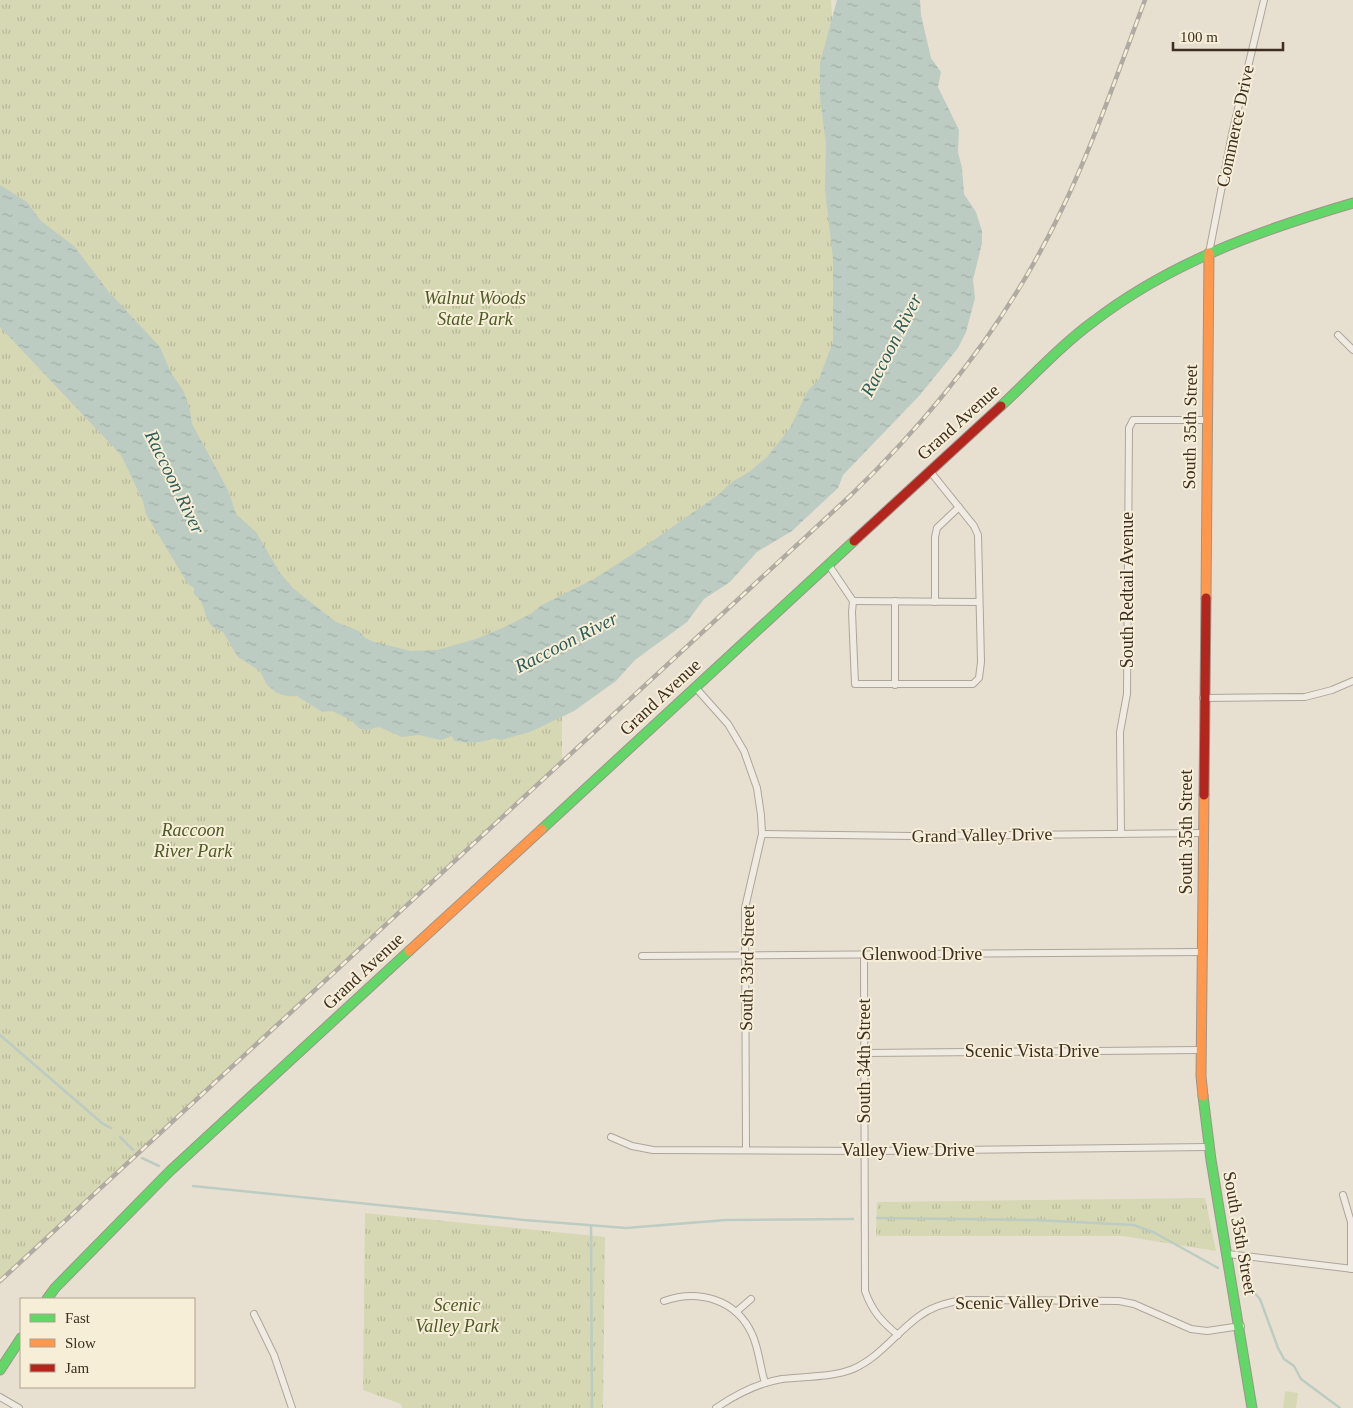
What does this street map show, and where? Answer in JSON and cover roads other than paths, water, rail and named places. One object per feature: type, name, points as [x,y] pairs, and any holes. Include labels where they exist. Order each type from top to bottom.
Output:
[{"type":"main road","name":"Grand Avenue","points":[[48,1298],[55,1288],[170,1171],[1093,321],[1154,281],[1209,253],[1281,223],[1353,203]]},
{"type":"main road","name":"South 35th Street","points":[[1209,253],[1200,1050],[1208,1147],[1241,1326],[1252,1408]]},
{"type":"main road","points":[[0,1370],[20,1340]]},
{"type":"street","name":"Commerce Drive","points":[[1209,253],[1232,134],[1264,0]]},
{"type":"street","points":[[1338,335],[1353,350]]},
{"type":"street","name":"South Redtail Avenue","points":[[1121,834],[1120,732],[1127,694],[1129,428],[1133,420],[1206,420]]},
{"type":"street","points":[[828,564],[853,601],[856,684],[973,684],[979,678],[981,662],[978,535],[974,526],[929,470]]},
{"type":"street","points":[[935,602],[935,537],[937,528],[959,507]]},
{"type":"street","points":[[853,601],[979,602]]},
{"type":"street","points":[[895,601],[895,685]]},
{"type":"street","points":[[1203,698],[1305,697],[1332,690],[1353,681]]},
{"type":"street","name":"South 33rd Street","points":[[695,687],[728,724],[744,751],[757,788],[762,834],[745,908],[746,1150]]},
{"type":"street","name":"Grand Valley Drive","points":[[762,834],[912,836],[1203,833]]},
{"type":"street","name":"Glenwood Drive","points":[[642,956],[1201,952]]},
{"type":"street","name":"South 34th Street","points":[[864,954],[865,1291],[870,1306],[880,1320],[898,1335]]},
{"type":"street","name":"Scenic Vista Drive","points":[[864,1053],[1200,1050]]},
{"type":"street","name":"Valley View Drive","points":[[611,1137],[632,1146],[653,1150],[864,1151],[1208,1147]]},
{"type":"street","points":[[1228,1254],[1352,1269],[1351,1222],[1343,1195]]},
{"type":"street","points":[[664,1301],[685,1295],[698,1295],[718,1300],[736,1312],[753,1335],[765,1383]]},
{"type":"street","points":[[736,1312],[751,1299]]},
{"type":"street","name":"Scenic Valley Drive","points":[[716,1408],[734,1397],[779,1379],[832,1374],[853,1369],[876,1356],[919,1316],[935,1307],[964,1300],[1119,1301],[1134,1304],[1191,1329],[1207,1331],[1241,1326]]},
{"type":"street","points":[[254,1314],[274,1355],[292,1408]]},
{"type":"street","points":[[0,1397],[19,1408]]},
{"type":"water","name":"Raccoon River","points":[[837,0],[920,0],[921,15],[931,58],[941,72],[938,87],[959,130],[958,152],[962,168],[964,194],[976,212],[982,231],[982,243],[973,280],[975,298],[966,332],[958,348],[920,395],[843,475],[838,488],[792,531],[757,552],[730,582],[704,599],[687,622],[635,660],[616,681],[574,711],[530,732],[501,740],[493,738],[474,742],[454,741],[452,736],[441,740],[418,735],[402,737],[379,727],[367,730],[360,729],[351,720],[332,711],[322,712],[297,696],[277,693],[267,685],[260,671],[238,657],[223,632],[211,625],[199,599],[194,594],[194,588],[188,584],[146,514],[143,501],[121,455],[0,327],[0,185],[27,202],[41,221],[74,246],[108,291],[160,347],[171,373],[183,390],[189,406],[192,424],[228,490],[236,514],[256,532],[280,573],[294,589],[336,622],[359,631],[365,638],[374,642],[411,651],[437,650],[476,639],[507,626],[532,613],[540,606],[594,579],[648,544],[718,495],[732,482],[749,472],[767,457],[790,428],[807,392],[819,379],[833,342],[833,259],[825,189],[826,144],[820,98],[820,63]]},
{"type":"waterway","points":[[0,1035],[103,1124],[111,1128]]},
{"type":"waterway","points":[[120,1137],[133,1150]]},
{"type":"waterway","points":[[142,1158],[159,1166]]},
{"type":"waterway","points":[[193,1186],[524,1220],[626,1228],[726,1220],[853,1219]]},
{"type":"waterway","points":[[877,1218],[1036,1220],[1134,1225],[1155,1233],[1218,1268]]},
{"type":"waterway","points":[[591,1226],[592,1408]]},
{"type":"waterway","points":[[1251,1289],[1260,1299],[1284,1359],[1294,1366],[1301,1379],[1340,1408]]},
{"type":"railway","points":[[0,1281],[851,495],[914,430],[970,361],[1020,287],[1043,248],[1086,156],[1145,0]]},
{"type":"park label","name":"Walnut Woods State Park","points":[[475,308]]},
{"type":"park label","name":"Raccoon River Park","points":[[193,840]]},
{"type":"park label","name":"Scenic Valley Park","points":[[457,1315]]}]
